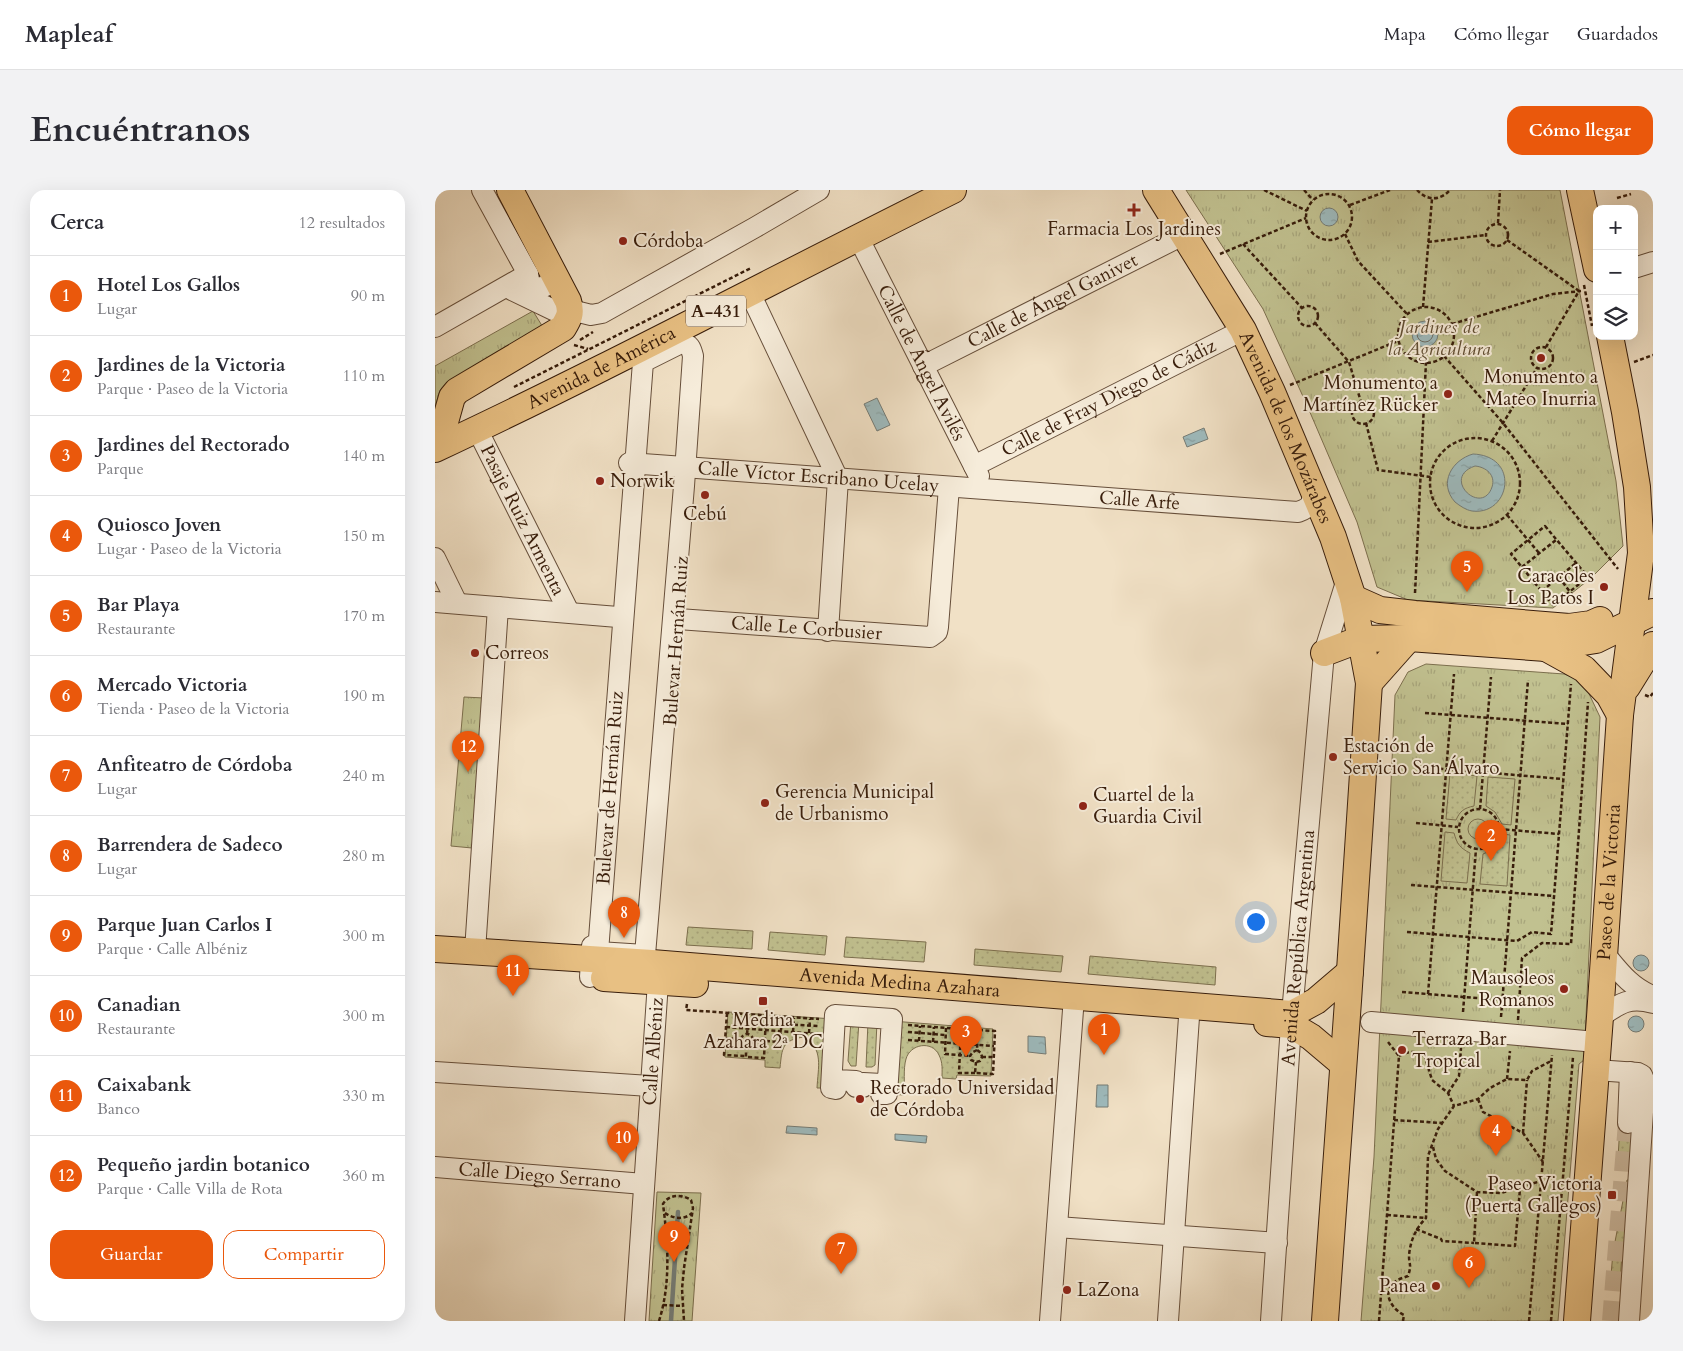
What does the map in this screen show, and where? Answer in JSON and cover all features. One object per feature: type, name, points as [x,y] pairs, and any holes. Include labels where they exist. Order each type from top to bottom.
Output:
[{"type":"main road","points":[[435,436],[445,422],[452,397],[457,391],[563,328],[570,314],[541,274],[510,190]]},
{"type":"main road","name":"Avenida de América","points":[[435,449],[701,320],[858,237],[953,190]]},
{"type":"main road","name":"Avenida de los Mozárabes","points":[[1156,190],[1243,330],[1272,392],[1333,537],[1350,588],[1369,683]]},
{"type":"main road","points":[[1580,190],[1593,250]]},
{"type":"main road","points":[[1611,340],[1653,535]]},
{"type":"main road","name":"Paseo de la Victoria","points":[[1577,1321],[1622,705],[1642,617],[1627,579],[1641,553],[1640,517],[1625,412]]},
{"type":"main road","points":[[1324,654],[1361,639],[1412,626],[1569,627],[1591,624],[1615,612],[1627,579]]},
{"type":"main road","points":[[1350,588],[1380,610],[1412,626],[1546,648],[1596,640],[1642,617]]},
{"type":"main road","points":[[1325,1321],[1369,683],[1412,626]]},
{"type":"main road","points":[[1546,648],[1584,669],[1609,696],[1622,705],[1653,645]]},
{"type":"main road","name":"Avenida Medina Azahara","points":[[435,949],[475,951],[591,968]]},
{"type":"main road","name":"Avenida Medina Azahara","points":[[435,966],[591,968],[655,972],[1292,1020],[1343,1064]]},
{"type":"main road","name":"Avenida Medina Azahara","points":[[655,972],[1073,1010],[1189,1017],[1292,1020]]},
{"type":"main road","points":[[1292,1020],[1350,972]]},
{"type":"street","points":[[435,327],[505,287],[541,274],[482,190]]},
{"type":"street","points":[[505,287],[570,314],[591,315],[602,313],[819,190]]},
{"type":"street","name":"Calle de Ángel Ganivet","points":[[923,366],[1183,235]]},
{"type":"street","name":"Calle de Ángel Avilés","points":[[858,237],[985,490]]},
{"type":"street","points":[[1638,267],[1653,262]]},
{"type":"street","points":[[750,293],[838,479],[828,631]]},
{"type":"street","name":"Bulevar Hernán Ruiz","points":[[655,972],[687,467],[701,320]]},
{"type":"street","name":"Calle de Fray Diego de Cádiz","points":[[974,466],[1243,330]]},
{"type":"street","name":"Bulevar de Hernán Ruiz","points":[[681,343],[687,344],[691,348],[693,356],[687,467],[645,955],[598,952],[632,464],[643,362],[681,343]]},
{"type":"street","points":[[591,968],[617,617],[632,464],[637,351]]},
{"type":"street","name":"Pasaje Ruiz Armenta","points":[[477,429],[569,612]]},
{"type":"street","name":"Calle Víctor Escribano Ucelay","points":[[632,464],[949,487]]},
{"type":"street","points":[[949,487],[966,479],[974,466]]},
{"type":"street","name":"Calle Arfe","points":[[949,487],[1298,512],[1310,507],[1313,488]]},
{"type":"street","name":"Calle Le Corbusier","points":[[678,619],[925,638],[934,635],[938,627],[949,487]]},
{"type":"street","points":[[435,558],[457,603]]},
{"type":"street","name":"Avenida República Argentina","points":[[1271,1321],[1292,1020],[1324,654],[1350,588]]},
{"type":"street","points":[[435,602],[617,617]]},
{"type":"street","points":[[475,951],[499,608]]},
{"type":"street","points":[[1604,953],[1629,983],[1641,992],[1653,996]]},
{"type":"street","name":"Calle Albéniz","points":[[635,1321],[650,1086],[655,972]]},
{"type":"street","points":[[1600,1017],[1619,1004],[1629,1000],[1640,999],[1653,1003]]},
{"type":"street","points":[[1051,1321],[1073,1010]]},
{"type":"street","points":[[835,1015],[892,1019],[896,1031],[887,1094],[881,1094],[882,1084],[863,1083],[863,1088],[856,1087],[857,1081],[836,1080],[836,1089],[831,1088],[826,1027],[835,1015]]},
{"type":"street","points":[[1167,1321],[1189,1017]]},
{"type":"street","points":[[1371,1022],[1461,1030],[1509,1030],[1554,1049],[1585,1041]]},
{"type":"street","points":[[1596,1070],[1642,1074],[1645,1082],[1629,1321]]},
{"type":"street","points":[[435,1072],[650,1086]]},
{"type":"street","points":[[1628,1123],[1630,1072]]},
{"type":"street","name":"Calle Diego Serrano","points":[[435,1168],[644,1184]]},
{"type":"street","points":[[1057,1227],[1277,1243]]},
{"type":"path","points":[[1264,190],[1307,211]]},
{"type":"path","points":[[1304,190],[1313,200]]},
{"type":"path","points":[[1350,205],[1382,191],[1390,190]]},
{"type":"path","points":[[1417,190],[1422,195],[1432,199],[1443,196],[1450,190]]},
{"type":"path","points":[[1498,223],[1500,190]]},
{"type":"path","points":[[1333,194],[1343,198],[1350,205],[1353,218],[1345,234],[1334,240],[1322,239],[1313,233],[1308,226],[1307,211],[1313,200],[1322,195],[1333,194]]},
{"type":"path","points":[[1617,198],[1631,194]]},
{"type":"path","points":[[1423,307],[1432,199]]},
{"type":"path","points":[[1221,254],[1306,218]]},
{"type":"path","points":[[1498,223],[1507,228],[1509,235],[1503,244],[1495,246],[1489,242],[1486,235],[1491,225],[1498,223]]},
{"type":"path","points":[[1345,234],[1358,261],[1407,314]]},
{"type":"path","points":[[1428,242],[1486,235]]},
{"type":"path","points":[[1507,240],[1580,291]]},
{"type":"path","points":[[1243,244],[1301,308]]},
{"type":"path","points":[[511,388],[756,265]]},
{"type":"path","points":[[1451,324],[1553,294],[1580,291]]},
{"type":"path","points":[[1546,347],[1580,291]]},
{"type":"path","points":[[1308,305],[1315,308],[1318,317],[1315,323],[1309,326],[1300,322],[1298,313],[1301,308],[1308,305]]},
{"type":"path","points":[[1423,307],[1432,308],[1447,316],[1454,332],[1450,349],[1444,356],[1436,361],[1417,361],[1402,350],[1398,331],[1401,322],[1407,314],[1423,307]]},
{"type":"path","points":[[1315,323],[1349,362],[1361,402]]},
{"type":"path","points":[[1289,386],[1399,341]]},
{"type":"path","points":[[573,344],[589,349]]},
{"type":"path","points":[[1538,347],[1546,347],[1552,351],[1553,362],[1548,368],[1537,368],[1531,360],[1532,352],[1538,347]]},
{"type":"path","points":[[1444,356],[1503,423],[1627,579]]},
{"type":"path","points":[[1412,626],[1427,362]]},
{"type":"path","points":[[1492,441],[1537,368]]},
{"type":"path","points":[[1361,402],[1368,402],[1374,412],[1372,419],[1366,423],[1359,423],[1352,415],[1355,405],[1361,402]]},
{"type":"path","points":[[1366,423],[1378,470],[1431,477]]},
{"type":"path","points":[[1479,438],[1492,441],[1505,448],[1515,460],[1520,474],[1521,489],[1516,503],[1507,515],[1497,523],[1479,527],[1461,525],[1450,520],[1441,512],[1434,501],[1431,477],[1434,464],[1442,452],[1452,444],[1465,439],[1479,438]]},
{"type":"path","points":[[1507,515],[1539,554]]},
{"type":"path","points":[[1545,526],[1587,577],[1553,605],[1511,554],[1528,540],[1545,526]]},
{"type":"path","points":[[1522,567],[1556,539]]},
{"type":"path","points":[[1542,591],[1576,563]]},
{"type":"path","points":[[1559,577],[1579,604]]},
{"type":"path","points":[[1429,994],[1455,674]]},
{"type":"path","points":[[1480,809],[1491,677]]},
{"type":"path","points":[[1509,1030],[1502,1000],[1528,680]]},
{"type":"path","points":[[1407,932],[1517,941],[1532,932],[1551,934],[1571,683]]},
{"type":"path","points":[[1650,698],[1653,693]]},
{"type":"path","points":[[1507,1079],[1509,1030],[1522,958],[1542,943],[1571,944],[1589,696]]},
{"type":"path","points":[[1425,713],[1568,724]]},
{"type":"path","points":[[1420,767],[1563,779]]},
{"type":"path","points":[[1480,809],[1489,811],[1494,816],[1499,829],[1496,840],[1491,845],[1476,849],[1466,845],[1461,840],[1458,827],[1464,815],[1469,811],[1480,809]]},
{"type":"path","points":[[1416,823],[1458,827]]},
{"type":"path","points":[[1499,829],[1559,834]]},
{"type":"path","points":[[1448,1093],[1459,1076],[1476,849]]},
{"type":"path","points":[[1411,884],[1554,896]]},
{"type":"path","points":[[1402,992],[1502,1000]]},
{"type":"path","points":[[687,1000],[686,1010],[810,1018],[826,1027]]},
{"type":"path","points":[[727,1013],[724,1055],[764,1058],[766,1016]]},
{"type":"path","points":[[747,1034],[749,1014]]},
{"type":"path","points":[[747,1034],[753,1040],[780,1042],[781,1017]]},
{"type":"path","points":[[793,1032],[794,1018]]},
{"type":"path","points":[[809,1034],[810,1018]]},
{"type":"path","points":[[1371,1022],[1399,1056],[1379,1321]]},
{"type":"path","points":[[781,1024],[826,1027]]},
{"type":"path","points":[[919,1041],[920,1026]]},
{"type":"path","points":[[896,1031],[920,1026],[995,1031],[993,1074],[959,1072],[961,1029]]},
{"type":"path","points":[[726,1027],[809,1034],[826,1027]]},
{"type":"path","points":[[933,1027],[933,1042]]},
{"type":"path","points":[[946,1028],[945,1054],[970,1056]]},
{"type":"path","points":[[978,1030],[977,1050],[981,1053],[982,1057]]},
{"type":"path","points":[[896,1031],[945,1035]]},
{"type":"path","points":[[896,1031],[919,1041],[994,1046]]},
{"type":"path","points":[[725,1038],[741,1039],[747,1034]]},
{"type":"path","points":[[741,1039],[741,1043],[747,1046]]},
{"type":"path","points":[[747,1046],[751,1045],[753,1040]]},
{"type":"path","points":[[746,1056],[747,1046]]},
{"type":"path","points":[[1529,1321],[1551,1061],[1554,1049]]},
{"type":"path","points":[[970,1056],[977,1050]]},
{"type":"path","points":[[1399,1056],[1407,1052],[1415,1052],[1425,1057],[1432,1080],[1448,1093],[1454,1106]]},
{"type":"path","points":[[1551,1321],[1573,1056],[1566,1055]]},
{"type":"path","points":[[970,1056],[971,1060],[976,1062]]},
{"type":"path","points":[[982,1057],[994,1057]]},
{"type":"path","points":[[976,1062],[980,1061],[982,1057]]},
{"type":"path","points":[[1523,1133],[1527,1080],[1532,1070],[1551,1061]]},
{"type":"path","points":[[975,1073],[976,1062]]},
{"type":"path","points":[[1403,1321],[1404,1315],[1396,1310],[1390,1302],[1389,1292],[1391,1285],[1395,1281],[1408,1276],[1411,1266],[1409,1256],[1416,1229],[1426,1218],[1429,1156],[1438,1130],[1454,1106],[1478,1099],[1490,1088],[1507,1079],[1527,1080]]},
{"type":"path","points":[[1478,1099],[1483,1112],[1523,1133],[1543,1162]]},
{"type":"path","points":[[1394,1120],[1443,1122]]},
{"type":"path","points":[[1433,1146],[1435,1159],[1445,1170],[1477,1192],[1501,1193],[1541,1181]]},
{"type":"path","points":[[1416,1229],[1442,1241],[1515,1246],[1519,1189]]},
{"type":"path","points":[[1474,1243],[1477,1192]]},
{"type":"path","points":[[659,1321],[668,1264],[663,1204],[666,1199],[680,1196],[691,1200],[693,1203],[682,1289],[684,1321]]},
{"type":"path","points":[[664,1212],[673,1217],[683,1218],[693,1212]]},
{"type":"path","points":[[1387,1215],[1426,1218]]},
{"type":"path","points":[[667,1246],[687,1248]]},
{"type":"path","points":[[663,1305],[683,1306]]},
{"type":"green space","name":"Jardines de la Agricultura","points":[[1186,190],[1560,190],[1616,481],[1623,546],[1591,578],[1553,608],[1408,600],[1377,587],[1357,522],[1263,309]]},
{"type":"green space","points":[[533,311],[544,329],[440,390],[435,407],[435,366]]},
{"type":"green space","points":[[1426,664],[1564,674],[1583,681],[1600,717],[1584,1060],[1579,1064],[1558,1321],[1361,1321],[1374,1157],[1395,695],[1408,672]]},
{"type":"green space","points":[[464,697],[484,698],[472,848],[451,846]]},
{"type":"green space","points":[[1450,773],[1477,776],[1474,806],[1463,810],[1456,820],[1446,819]]},
{"type":"green space","points":[[1488,777],[1515,779],[1511,825],[1502,824],[1495,812],[1486,806]]},
{"type":"green space","points":[[1474,819],[1482,819],[1488,825],[1488,833],[1482,839],[1474,839],[1468,833],[1468,825]]},
{"type":"green space","points":[[1445,832],[1454,833],[1459,845],[1470,853],[1467,883],[1441,881]]},
{"type":"green space","points":[[1503,834],[1510,835],[1507,886],[1480,884],[1483,854],[1495,847]]},
{"type":"green space","points":[[688,927],[753,931],[752,949],[686,945]]},
{"type":"green space","points":[[770,932],[827,936],[825,955],[768,950]]},
{"type":"green space","points":[[846,937],[926,942],[924,962],[844,957]]},
{"type":"green space","points":[[975,949],[1063,956],[1061,972],[974,965]]},
{"type":"green space","points":[[1090,956],[1216,967],[1215,985],[1088,974]]},
{"type":"green space","points":[[728,1012],[834,1019],[831,1088],[817,1088],[819,1066],[817,1053],[815,1047],[804,1037],[787,1043],[783,1050],[780,1068],[765,1067],[765,1060],[725,1057]]},
{"type":"green space","points":[[851,1021],[859,1021],[856,1066],[851,1066],[848,1061]]},
{"type":"green space","points":[[892,1021],[993,1029],[991,1076],[957,1075],[956,1079],[942,1078],[942,1064],[936,1050],[931,1047],[921,1046],[912,1050],[906,1059],[904,1095],[887,1094]]},
{"type":"green space","points":[[868,1022],[877,1022],[875,1065],[872,1067],[866,1067]]},
{"type":"green space","points":[[1620,1125],[1636,1125],[1636,1167],[1626,1167],[1627,1158],[1618,1158]]},
{"type":"green space","points":[[1627,1180],[1634,1180],[1630,1249],[1622,1251],[1620,1287],[1610,1287],[1613,1252]]},
{"type":"green space","points":[[657,1192],[701,1193],[692,1321],[649,1321]]},
{"type":"water","points":[[1329,208],[1335,211],[1338,217],[1335,223],[1329,226],[1323,223],[1320,217],[1323,211]]},
{"type":"water","points":[[1425,321],[1434,325],[1438,334],[1434,343],[1425,347],[1416,343],[1412,334],[1416,325]]},
{"type":"water","points":[[877,398],[890,425],[877,431],[864,404]]},
{"type":"water","points":[[1204,428],[1208,439],[1187,447],[1183,437]]},
{"type":"water","points":[[1473,454],[1488,457],[1498,464],[1504,474],[1505,485],[1502,496],[1495,504],[1485,510],[1472,511],[1465,509],[1455,502],[1450,495],[1448,480],[1450,473],[1459,461]],"holes":[[[1475,466],[1489,472],[1493,479],[1492,487],[1487,495],[1480,498],[1473,497],[1467,492],[1462,486],[1461,479],[1465,472]]]},
{"type":"water","points":[[1641,955],[1647,957],[1649,963],[1647,969],[1641,971],[1635,969],[1633,963],[1635,957]]},
{"type":"water","points":[[1633,1016],[1639,1016],[1644,1021],[1642,1030],[1633,1032],[1628,1027],[1628,1021]]},
{"type":"water","points":[[1028,1036],[1045,1037],[1046,1054],[1028,1052]]},
{"type":"water","points":[[1097,1085],[1108,1085],[1108,1107],[1096,1107]]},
{"type":"water","points":[[787,1126],[817,1128],[817,1135],[786,1133]]},
{"type":"water","points":[[895,1134],[927,1136],[926,1143],[895,1140]]},
{"type":"waterway","points":[[671,1321],[678,1212]]},
{"type":"tunnel","points":[[1612,1321],[1628,1123]]},
{"type":"place","name":"Farmacia Los Jardines","points":[[1134,210]]},
{"type":"place","name":"Córdoba","points":[[623,241]]},
{"type":"place","name":"Monumento a Mateo Inurria","points":[[1541,358]]},
{"type":"place","name":"Monumento a Martínez Rücker","points":[[1448,394]]},
{"type":"place","name":"Norwik","points":[[600,481]]},
{"type":"place","name":"Cebú","points":[[705,495]]},
{"type":"place","name":"Caracoles Los Patos I","points":[[1604,587]]},
{"type":"place","name":"Bar Playa","points":[[1467,592]]},
{"type":"place","name":"Correos","points":[[475,653]]},
{"type":"place","name":"Estación de Servicio San Álvaro","points":[[1333,757]]},
{"type":"place","name":"Pequeño jardin botanico","points":[[468,772]]},
{"type":"place","name":"Gerencia Municipal de Urbanismo","points":[[765,803]]},
{"type":"place","name":"Cuartel de la Guardia Civil","points":[[1083,806]]},
{"type":"place","name":"Jardines de la Victoria","points":[[1491,861]]},
{"type":"place","name":"Barrendera de Sadeco","points":[[624,938]]},
{"type":"place","name":"Mausoleos Romanos","points":[[1564,989]]},
{"type":"place","name":"Caixabank","points":[[513,996]]},
{"type":"place","name":"Medina Azahara 2ª DC","points":[[763,1001]]},
{"type":"place","name":"Terraza Bar Tropical","points":[[1402,1050]]},
{"type":"place","name":"Hotel Los Gallos","points":[[1104,1055]]},
{"type":"place","name":"Jardines del Rectorado","points":[[966,1057]]},
{"type":"place","name":"Rectorado Universidad de Córdoba","points":[[860,1099]]},
{"type":"place","name":"Quiosco Joven","points":[[1496,1156]]},
{"type":"place","name":"Canadian","points":[[623,1163]]},
{"type":"place","name":"Paseo Victoria (Puerta Gallegos)","points":[[1612,1195]]},
{"type":"place","name":"Parque Juan Carlos I","points":[[674,1262]]},
{"type":"place","name":"Anfiteatro de Córdoba","points":[[841,1274]]},
{"type":"place","name":"Panea","points":[[1436,1286]]},
{"type":"place","name":"Mercado Victoria","points":[[1469,1288]]},
{"type":"place","name":"LaZona","points":[[1067,1290]]}]
